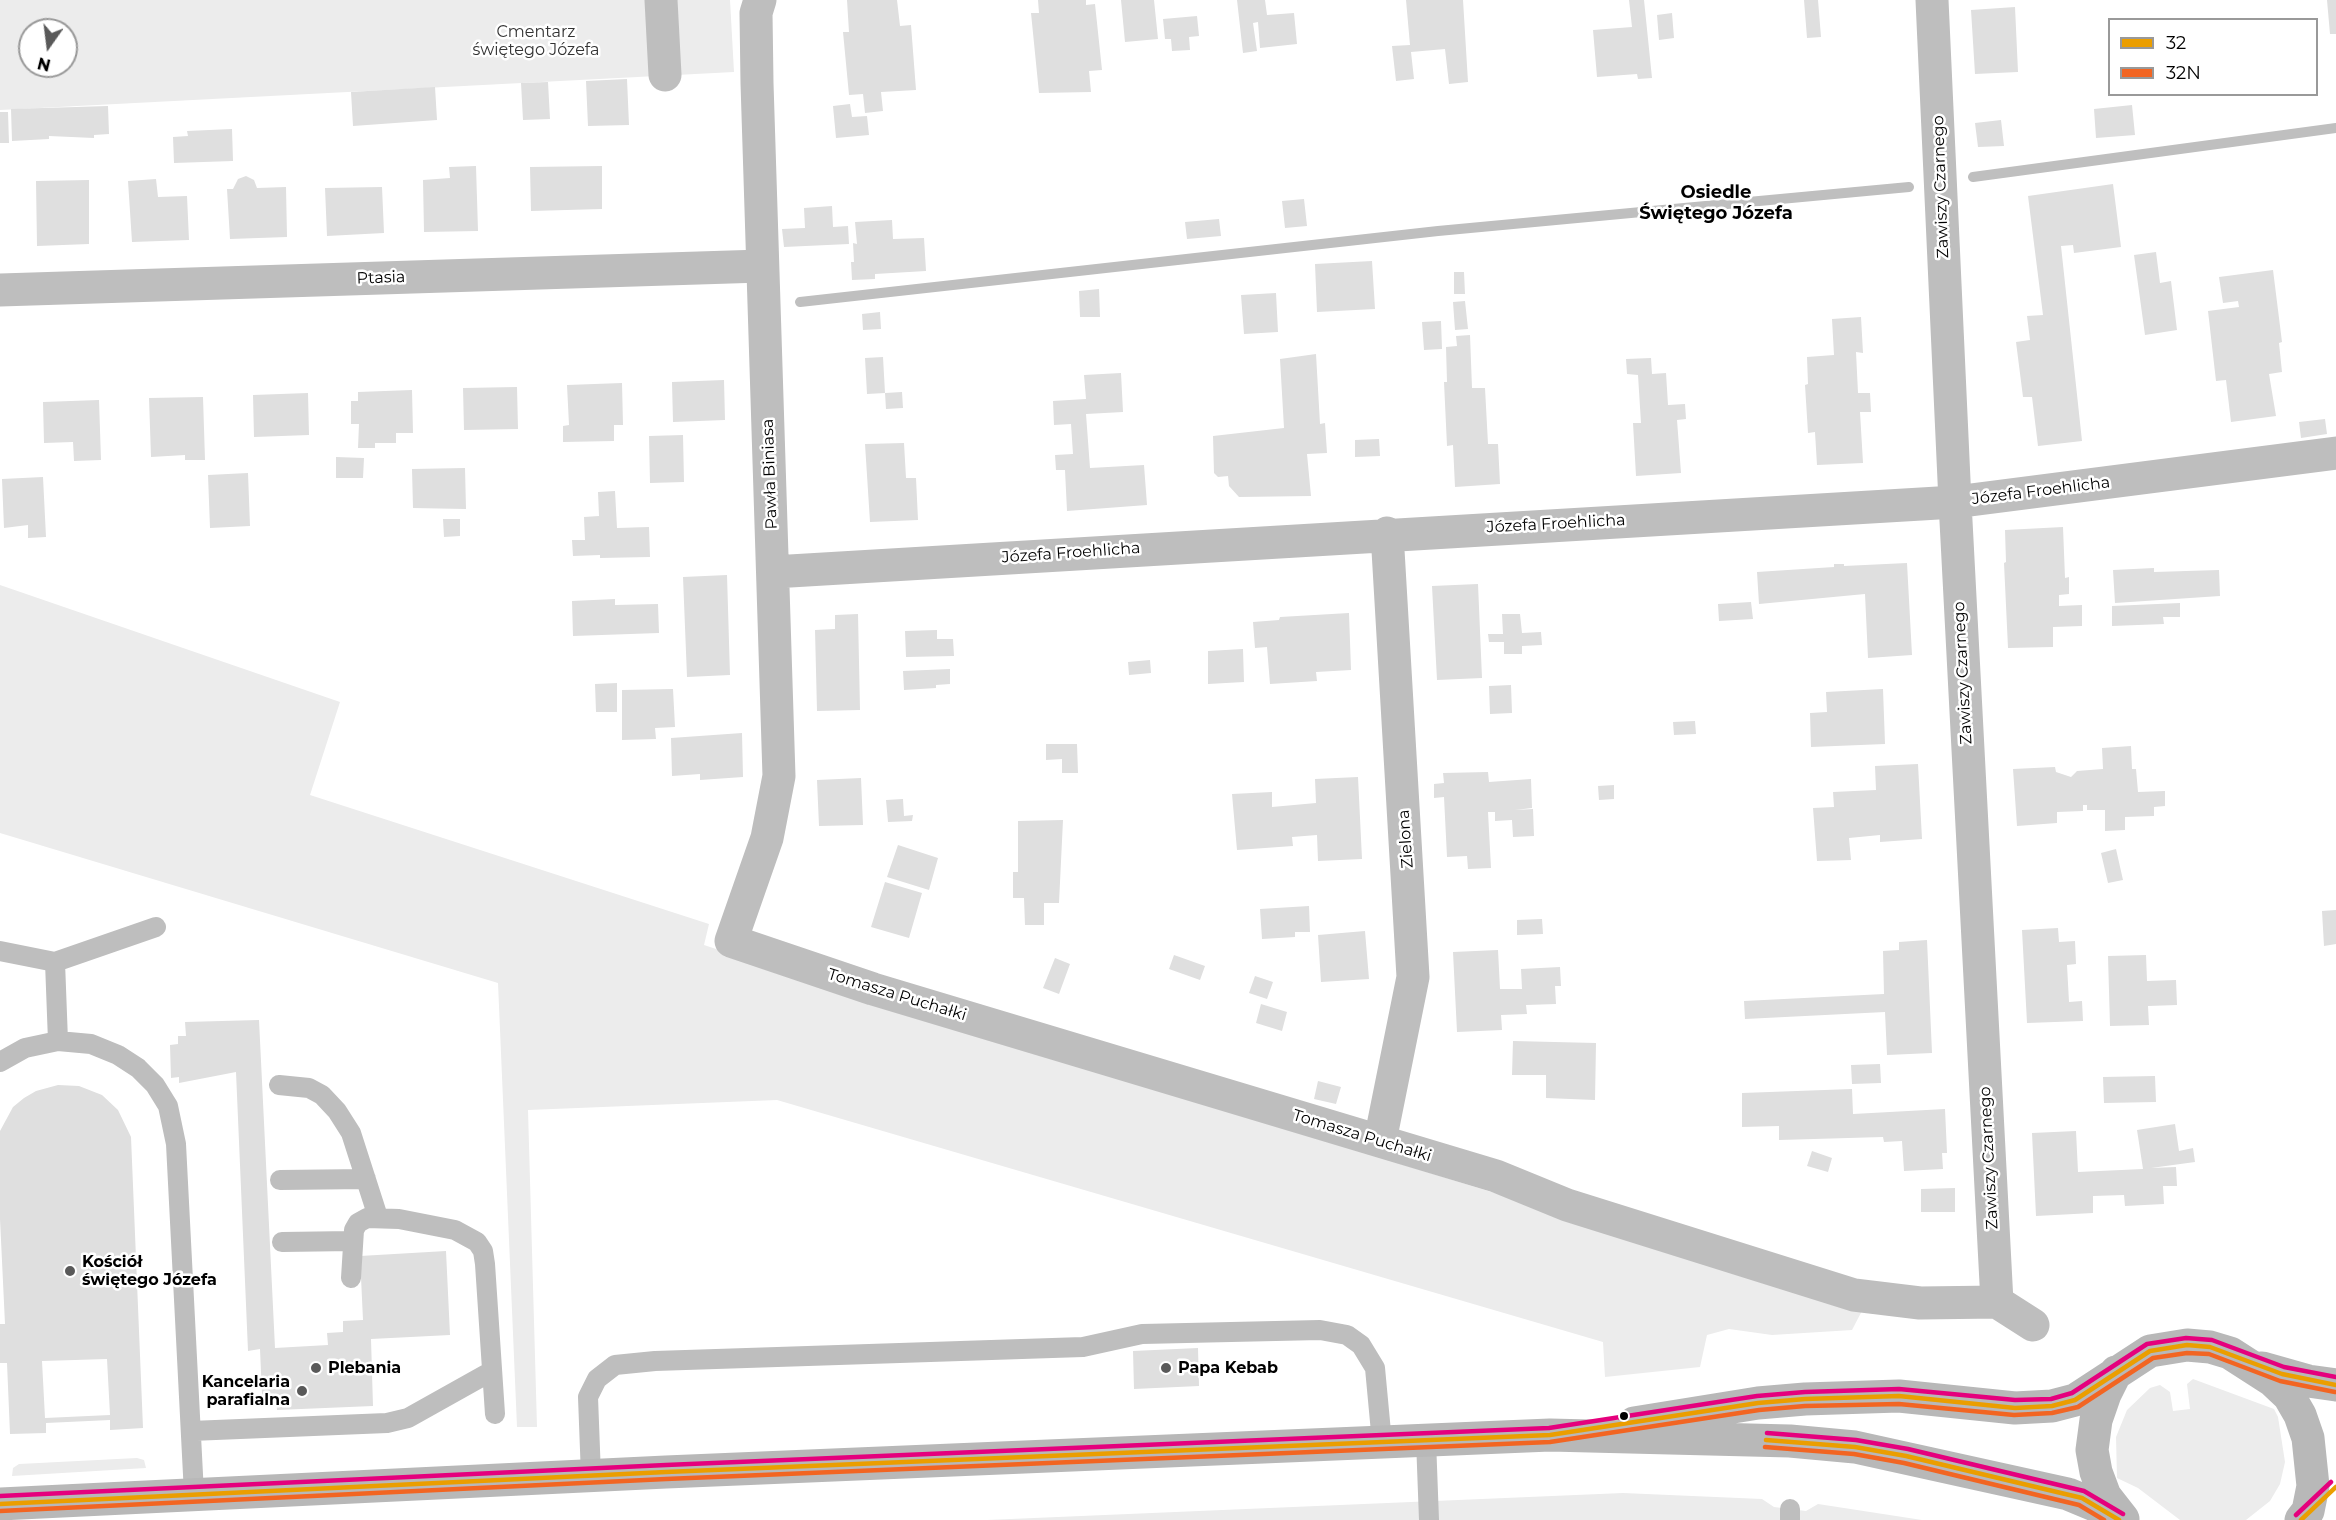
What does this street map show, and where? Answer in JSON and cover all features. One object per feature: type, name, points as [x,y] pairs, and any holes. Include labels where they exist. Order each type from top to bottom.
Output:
[{"type":"street","points":[[661,0],[665,75]]},
{"type":"street","name":"Pawła Biniasa","points":[[731,941],[766,838],[779,776],[756,30],[756,13],[760,0]]},
{"type":"street","name":"Zawiszy Czarnego","points":[[1932,0],[1954,502],[1997,1302]]},
{"type":"street","name":"Ptasia","points":[[0,290],[762,266]]},
{"type":"street","name":"Józefa Froehlicha","points":[[773,572],[1387,533],[1954,502],[2000,498],[2336,453]]},
{"type":"street","name":"Zielona","points":[[1380,1141],[1413,977],[1387,533]]},
{"type":"street","name":"Tomasza Puchałki","points":[[731,941],[873,989],[1496,1176],[1589,1212],[1854,1295],[1920,1304],[1997,1302]]},
{"type":"street","points":[[1997,1302],[2033,1325]]},
{"type":"street","points":[[1550,1435],[1758,1402],[1805,1398],[1899,1396],[2015,1408],[2052,1406],[2075,1400],[2150,1351],[2165,1346],[2210,1347],[2290,1377],[2336,1385]]},
{"type":"street","points":[[2248,1363],[2272,1380],[2289,1396],[2300,1415],[2313,1463],[2313,1485],[2305,1515]]},
{"type":"street","points":[[2116,1372],[2104,1394],[2096,1420],[2092,1450],[2096,1472],[2105,1496],[2121,1520]]},
{"type":"street","points":[[0,1504],[79,1510],[194,1494],[1550,1435],[1790,1441],[1856,1447],[2068,1494],[2104,1509],[2121,1520]]},
{"type":"street","points":[[2305,1515],[2336,1486]]},
{"type":"lane","points":[[0,951],[55,962],[156,927]]},
{"type":"lane","points":[[55,962],[58,1041]]},
{"type":"lane","points":[[0,1062],[25,1048],[58,1041],[91,1044],[118,1055],[149,1079],[168,1106],[176,1144],[194,1494]]},
{"type":"lane","points":[[279,1085],[309,1088],[322,1095],[338,1111],[351,1133],[378,1217]]},
{"type":"lane","points":[[280,1180],[366,1179]]},
{"type":"lane","points":[[351,1278],[352,1241],[358,1222],[378,1217],[455,1230],[477,1242],[483,1251],[485,1264],[495,1414]]},
{"type":"lane","points":[[282,1242],[352,1241]]},
{"type":"lane","points":[[591,1476],[588,1397],[597,1379],[615,1365],[647,1361],[1083,1347],[1142,1334],[1320,1330],[1347,1335],[1361,1345],[1375,1368],[1382,1443]]},
{"type":"lane","points":[[191,1431],[387,1423],[408,1418],[492,1371]]},
{"type":"lane","points":[[1426,1440],[1429,1520]]},
{"type":"green space","name":"Cmentarz świętego Józefa","points":[[0,0],[730,0],[734,72],[0,110]]},
{"type":"green space","points":[[0,585],[340,702],[310,795],[709,924],[704,945],[866,999],[1864,1307],[1852,1330],[1772,1335],[1729,1329],[1707,1335],[1700,1367],[1605,1377],[1603,1342],[777,1100],[528,1110],[537,1427],[517,1427],[498,983],[0,833]]},
{"type":"green space","points":[[2193,1379],[2274,1409],[2278,1417],[2285,1462],[2280,1484],[2270,1501],[2246,1520],[2180,1520],[2138,1488],[2117,1478],[2116,1437],[2127,1410],[2150,1388],[2160,1385],[2170,1392],[2173,1411],[2190,1409],[2187,1384]]},
{"type":"green space","points":[[137,1458],[144,1460],[146,1468],[12,1476],[13,1468],[19,1464]]},
{"type":"green space","points":[[1623,1493],[1762,1499],[1774,1507],[1806,1511],[1818,1504],[1922,1520],[987,1520]]},
{"type":"building","points":[[847,0],[897,0],[900,26],[911,25],[916,90],[881,92],[883,111],[865,113],[863,94],[849,95],[843,32],[849,32]]},
{"type":"building","points":[[1038,0],[1086,0],[1086,5],[1095,4],[1102,70],[1089,71],[1091,92],[1039,93],[1031,13],[1039,13]]},
{"type":"building","points":[[1121,0],[1154,0],[1158,39],[1125,42]]},
{"type":"building","points":[[1237,0],[1265,0],[1267,15],[1294,13],[1297,44],[1260,48],[1258,22],[1253,23],[1257,51],[1243,53]]},
{"type":"building","points":[[1406,0],[1463,0],[1468,82],[1449,84],[1445,49],[1411,52],[1414,79],[1396,81],[1392,46],[1410,45]]},
{"type":"building","points":[[1629,0],[1644,0],[1652,78],[1638,79],[1637,74],[1597,77],[1593,30],[1632,27]]},
{"type":"building","points":[[1804,0],[1818,0],[1821,37],[1807,38]]},
{"type":"building","points":[[2327,0],[2336,0],[2336,34],[2330,34]]},
{"type":"building","points":[[2015,7],[2018,72],[1975,74],[1971,10]]},
{"type":"building","points":[[1672,13],[1674,38],[1659,40],[1657,15]]},
{"type":"building","points":[[1197,16],[1199,36],[1189,37],[1190,50],[1172,51],[1171,39],[1165,39],[1163,19]]},
{"type":"building","points":[[627,79],[629,125],[588,126],[586,81]]},
{"type":"building","points":[[548,82],[550,119],[523,120],[521,83]]},
{"type":"building","points":[[435,87],[437,120],[353,126],[351,92]]},
{"type":"building","points":[[850,104],[852,117],[867,116],[869,135],[836,138],[833,106]]},
{"type":"building","points":[[2132,105],[2135,135],[2096,138],[2094,109]]},
{"type":"building","points":[[108,106],[109,134],[94,135],[94,138],[49,136],[49,139],[12,141],[11,109]]},
{"type":"building","points":[[0,112],[8,112],[9,143],[0,143]]},
{"type":"building","points":[[2001,120],[2004,146],[1978,147],[1975,123]]},
{"type":"building","points":[[232,129],[233,161],[174,163],[173,137],[188,136],[187,131]]},
{"type":"building","points":[[476,166],[478,231],[424,232],[423,180],[450,178],[449,167]]},
{"type":"building","points":[[602,166],[602,209],[531,211],[530,167]]},
{"type":"building","points":[[246,176],[254,180],[257,188],[286,187],[287,237],[230,239],[227,189],[233,189],[238,179]]},
{"type":"building","points":[[156,179],[158,197],[187,196],[189,240],[132,242],[128,181]]},
{"type":"building","points":[[89,180],[89,244],[37,246],[36,181]]},
{"type":"building","points":[[2113,184],[2121,247],[2074,253],[2073,245],[2061,246],[2082,441],[2038,446],[2032,397],[2023,397],[2016,342],[2030,340],[2027,316],[2043,315],[2028,196]]},
{"type":"building","points":[[382,187],[384,233],[327,236],[325,188]]},
{"type":"building","points":[[1304,199],[1307,226],[1285,228],[1282,201]]},
{"type":"building","points":[[832,206],[833,227],[848,226],[849,244],[784,247],[782,229],[805,228],[804,208]]},
{"type":"building","points":[[1219,219],[1221,236],[1187,239],[1185,222]]},
{"type":"building","points":[[892,220],[893,239],[924,238],[926,271],[875,274],[875,279],[852,280],[853,243],[857,244],[855,222]]},
{"type":"building","points":[[2156,252],[2160,283],[2171,281],[2177,330],[2145,335],[2134,255]]},
{"type":"building","points":[[1372,261],[1375,309],[1317,312],[1315,264]]},
{"type":"building","points":[[2273,270],[2282,342],[2279,343],[2282,372],[2269,374],[2276,416],[2231,422],[2226,380],[2216,381],[2208,311],[2239,307],[2238,301],[2223,303],[2219,277]]},
{"type":"building","points":[[1454,272],[1464,272],[1465,294],[1454,294]]},
{"type":"building","points":[[1099,289],[1100,317],[1080,317],[1079,291]]},
{"type":"building","points":[[1276,293],[1278,332],[1244,334],[1241,295]]},
{"type":"building","points":[[1465,301],[1468,329],[1455,330],[1453,302]]},
{"type":"building","points":[[880,312],[881,329],[863,330],[862,314]]},
{"type":"building","points":[[1861,317],[1863,353],[1856,352],[1858,393],[1870,393],[1871,412],[1860,412],[1863,463],[1817,465],[1815,432],[1808,433],[1805,385],[1808,384],[1807,357],[1834,355],[1832,319]]},
{"type":"building","points":[[1441,321],[1442,349],[1424,350],[1422,322]]},
{"type":"building","points":[[1470,335],[1472,388],[1485,388],[1488,444],[1498,444],[1500,484],[1455,487],[1453,445],[1447,446],[1444,382],[1447,382],[1446,347],[1457,346],[1456,336]]},
{"type":"building","points":[[1316,354],[1320,424],[1325,423],[1327,453],[1307,454],[1311,496],[1239,497],[1229,486],[1228,476],[1218,477],[1214,473],[1213,436],[1284,428],[1280,359]]},
{"type":"building","points":[[883,357],[885,393],[867,394],[865,358]]},
{"type":"building","points":[[1651,358],[1652,374],[1666,373],[1668,405],[1685,404],[1686,419],[1677,420],[1681,473],[1636,476],[1633,423],[1641,423],[1638,375],[1627,374],[1626,359]]},
{"type":"building","points":[[1121,373],[1123,412],[1086,414],[1090,468],[1144,465],[1147,505],[1067,511],[1065,470],[1056,470],[1055,455],[1073,454],[1071,424],[1054,425],[1053,401],[1086,399],[1084,375]]},
{"type":"building","points":[[724,380],[725,420],[673,422],[672,382]]},
{"type":"building","points":[[622,383],[623,425],[614,425],[614,441],[563,442],[563,426],[569,425],[567,385]]},
{"type":"building","points":[[517,387],[518,429],[464,430],[463,388]]},
{"type":"building","points":[[412,390],[413,433],[396,433],[396,443],[375,443],[375,448],[358,448],[359,424],[351,424],[351,401],[358,401],[358,392]]},
{"type":"building","points":[[902,392],[903,408],[886,409],[885,393]]},
{"type":"building","points":[[308,393],[309,435],[254,437],[253,395]]},
{"type":"building","points":[[203,397],[205,460],[185,460],[185,455],[151,457],[149,398]]},
{"type":"building","points":[[99,400],[101,460],[74,461],[73,442],[44,443],[43,402]]},
{"type":"building","points":[[2325,419],[2327,434],[2301,438],[2299,422]]},
{"type":"building","points":[[683,435],[684,482],[650,483],[649,436]]},
{"type":"building","points":[[1379,439],[1380,456],[1355,457],[1355,440]]},
{"type":"building","points":[[904,443],[906,478],[916,478],[918,520],[870,522],[865,444]]},
{"type":"building","points":[[336,457],[364,458],[363,478],[336,478]]},
{"type":"building","points":[[465,468],[466,509],[413,508],[412,469]]},
{"type":"building","points":[[248,473],[250,526],[210,528],[208,475]]},
{"type":"building","points":[[43,477],[46,537],[28,538],[28,525],[4,528],[2,479]]},
{"type":"building","points":[[615,491],[617,528],[649,527],[650,557],[573,556],[572,540],[585,540],[584,517],[599,516],[598,492]]},
{"type":"building","points":[[443,519],[460,519],[460,536],[444,537]]},
{"type":"building","points":[[2063,527],[2065,578],[2069,577],[2069,594],[2059,595],[2059,606],[2082,605],[2082,626],[2053,627],[2053,647],[2008,648],[2004,563],[2006,562],[2005,530]]},
{"type":"building","points":[[1907,563],[1912,655],[1868,658],[1865,594],[1759,604],[1757,572],[1834,567],[1834,564],[1844,564],[1844,566]]},
{"type":"building","points":[[2154,568],[2154,572],[2219,570],[2220,596],[2115,603],[2113,570]]},
{"type":"building","points":[[727,575],[730,675],[687,677],[683,577]]},
{"type":"building","points":[[1478,584],[1482,678],[1437,680],[1432,586]]},
{"type":"building","points":[[615,599],[615,605],[658,604],[659,633],[573,636],[572,601]]},
{"type":"building","points":[[1751,602],[1753,619],[1719,621],[1718,604]]},
{"type":"building","points":[[2180,603],[2180,617],[2163,617],[2164,624],[2112,626],[2112,606]]},
{"type":"building","points":[[1349,613],[1351,670],[1316,672],[1317,681],[1270,684],[1267,647],[1255,648],[1253,622],[1279,620],[1280,617]]},
{"type":"building","points":[[858,614],[860,710],[817,711],[815,630],[835,629],[835,615]]},
{"type":"building","points":[[1502,614],[1520,614],[1522,633],[1541,632],[1542,645],[1522,646],[1522,654],[1504,654],[1504,642],[1489,642],[1488,634],[1503,634]]},
{"type":"building","points":[[937,630],[937,639],[953,639],[954,656],[906,657],[905,631]]},
{"type":"building","points":[[1243,649],[1244,682],[1208,684],[1208,651]]},
{"type":"building","points":[[1150,660],[1151,673],[1129,675],[1128,662]]},
{"type":"building","points":[[950,669],[950,684],[936,685],[936,688],[904,690],[903,671]]},
{"type":"building","points":[[617,683],[617,712],[596,712],[595,684]]},
{"type":"building","points":[[1511,685],[1512,713],[1490,714],[1489,686]]},
{"type":"building","points":[[673,689],[675,727],[655,728],[656,739],[622,740],[622,690]]},
{"type":"building","points":[[1883,689],[1885,744],[1811,747],[1810,713],[1827,712],[1826,692]]},
{"type":"building","points":[[1695,721],[1696,734],[1674,735],[1673,722]]},
{"type":"building","points":[[742,733],[743,777],[700,780],[700,774],[672,776],[671,738]]},
{"type":"building","points":[[1046,744],[1077,744],[1078,773],[1062,773],[1062,759],[1046,760]]},
{"type":"building","points":[[2131,746],[2132,769],[2136,769],[2138,792],[2165,791],[2165,806],[2154,807],[2154,816],[2125,817],[2125,830],[2105,831],[2105,810],[2087,810],[2087,805],[2083,805],[2083,811],[2057,812],[2057,823],[2017,826],[2013,769],[2055,767],[2056,772],[2071,777],[2077,771],[2103,769],[2102,748]]},
{"type":"building","points":[[1918,764],[1922,839],[1880,842],[1880,835],[1849,838],[1851,860],[1817,861],[1813,808],[1834,807],[1833,792],[1876,790],[1875,766]]},
{"type":"building","points":[[1488,772],[1489,782],[1531,779],[1532,808],[1515,810],[1533,809],[1534,836],[1513,837],[1512,820],[1495,821],[1495,812],[1488,812],[1491,868],[1468,869],[1467,856],[1447,857],[1444,797],[1434,798],[1434,784],[1444,783],[1443,773]]},
{"type":"building","points":[[1358,777],[1362,859],[1318,861],[1317,835],[1292,837],[1293,846],[1237,850],[1232,794],[1272,792],[1272,807],[1316,803],[1315,779]]},
{"type":"building","points":[[861,778],[863,825],[819,826],[817,780]]},
{"type":"building","points":[[1614,785],[1614,799],[1599,800],[1598,786]]},
{"type":"building","points":[[903,799],[904,816],[913,815],[912,821],[888,822],[886,800]]},
{"type":"building","points":[[1063,820],[1059,903],[1044,903],[1044,925],[1025,925],[1024,898],[1013,898],[1013,872],[1018,872],[1018,821]]},
{"type":"building","points":[[898,845],[938,858],[929,890],[887,877]]},
{"type":"building","points":[[2116,849],[2123,880],[2108,883],[2101,853]]},
{"type":"building","points":[[885,882],[922,893],[909,938],[871,927]]},
{"type":"building","points":[[1309,906],[1310,932],[1295,932],[1295,937],[1262,939],[1260,909]]},
{"type":"building","points":[[2336,910],[2336,944],[2324,946],[2322,911]]},
{"type":"building","points":[[1542,919],[1543,934],[1517,935],[1517,920]]},
{"type":"building","points":[[2058,928],[2059,942],[2075,941],[2076,964],[2067,965],[2069,1002],[2082,1001],[2083,1021],[2027,1023],[2022,930]]},
{"type":"building","points":[[1365,931],[1369,979],[1321,982],[1318,935]]},
{"type":"building","points":[[1927,940],[1932,1053],[1887,1055],[1885,1012],[1745,1019],[1744,1001],[1884,994],[1883,951],[1899,950],[1899,942]]},
{"type":"building","points":[[1498,950],[1500,989],[1522,989],[1521,969],[1560,967],[1561,986],[1555,986],[1556,1004],[1526,1005],[1527,1014],[1501,1015],[1502,1030],[1457,1032],[1453,952]]},
{"type":"building","points":[[1174,955],[1205,966],[1200,980],[1169,969]]},
{"type":"building","points":[[2146,955],[2147,981],[2176,980],[2177,1005],[2148,1006],[2149,1025],[2110,1026],[2108,956]]},
{"type":"building","points":[[1055,958],[1070,964],[1059,994],[1043,988]]},
{"type":"building","points":[[1255,976],[1273,982],[1267,999],[1249,993]]},
{"type":"building","points":[[1261,1004],[1287,1012],[1282,1031],[1256,1023]]},
{"type":"building","points":[[259,1020],[275,1348],[328,1345],[327,1333],[343,1332],[343,1321],[363,1320],[360,1256],[446,1251],[450,1335],[371,1339],[373,1406],[277,1410],[276,1394],[262,1395],[260,1349],[248,1351],[236,1072],[179,1083],[179,1077],[171,1078],[170,1045],[178,1044],[178,1036],[186,1036],[185,1022]]},
{"type":"building","points":[[1513,1041],[1596,1043],[1595,1100],[1546,1098],[1546,1075],[1512,1075]]},
{"type":"building","points":[[1880,1064],[1881,1083],[1852,1084],[1851,1065]]},
{"type":"building","points":[[2155,1076],[2156,1102],[2104,1103],[2103,1077]]},
{"type":"building","points":[[1318,1081],[1341,1087],[1336,1104],[1314,1099]]},
{"type":"building","name":"Kościół świętego Józefa","points":[[58,1085],[79,1086],[102,1095],[118,1110],[131,1137],[143,1428],[110,1430],[110,1420],[46,1423],[46,1433],[10,1434],[7,1363],[0,1363],[0,1324],[5,1324],[0,1219],[0,1131],[13,1107],[36,1091]],"holes":[[[107,1359],[110,1415],[45,1418],[42,1361]]]},
{"type":"building","points":[[1852,1089],[1853,1114],[1945,1109],[1947,1153],[1942,1153],[1943,1169],[1904,1171],[1902,1141],[1884,1142],[1883,1137],[1779,1140],[1779,1126],[1742,1127],[1742,1093]]},
{"type":"building","points":[[2175,1124],[2179,1151],[2193,1148],[2195,1162],[2151,1168],[2176,1167],[2177,1186],[2163,1186],[2164,1204],[2125,1206],[2124,1195],[2093,1196],[2093,1213],[2036,1216],[2032,1133],[2076,1131],[2078,1172],[2143,1169],[2137,1130]]},
{"type":"building","points":[[1812,1151],[1832,1158],[1828,1172],[1807,1166]]},
{"type":"building","points":[[1955,1188],[1955,1212],[1921,1212],[1921,1189]]},
{"type":"building","name":"Papa Kebab","points":[[1198,1348],[1199,1386],[1134,1389],[1133,1351]]},
{"type":"waterway","points":[[1973,177],[2336,128]]},
{"type":"waterway","points":[[800,302],[1438,231],[1909,187]]},
{"type":"transit line","points":[[0,1496],[1549,1428],[1757,1396],[1805,1392],[1899,1389],[2015,1400],[2051,1399],[2072,1393],[2147,1344],[2186,1338],[2212,1340],[2284,1367],[2336,1377]]},
{"type":"transit line","name":"32","points":[[0,1504],[666,1472],[1550,1435],[1758,1403],[1805,1399],[1899,1396],[2015,1408],[2052,1406],[2075,1400],[2150,1351],[2187,1345],[2210,1347],[2282,1374],[2336,1385]]},
{"type":"transit line","name":"32N","points":[[0,1511],[666,1479],[1550,1442],[1759,1410],[1805,1406],[1899,1404],[2014,1415],[2052,1413],[2078,1407],[2153,1358],[2187,1353],[2209,1354],[2280,1381],[2335,1392]]},
{"type":"transit line","points":[[1767,1433],[1856,1440],[1908,1449],[2084,1491],[2123,1514]]},
{"type":"transit line","name":"32","points":[[1766,1440],[1855,1447],[1906,1456],[2082,1498],[2119,1520]]},
{"type":"transit line","name":"32N","points":[[1765,1447],[1854,1454],[1904,1463],[2079,1505],[2104,1520]]},
{"type":"transit line","points":[[2296,1515],[2331,1482]]},
{"type":"transit line","name":"32","points":[[2301,1520],[2336,1487]]},
{"type":"place","name":"Kościół świętego Józefa","points":[[70,1271]]},
{"type":"place","name":"Plebania","points":[[316,1368]]},
{"type":"place","name":"Papa Kebab","points":[[1166,1368]]},
{"type":"place","name":"Kancelaria parafialna","points":[[302,1391]]},
{"type":"district","name":"Osiedle Świętego Józefa","points":[[1716,203]]}]
